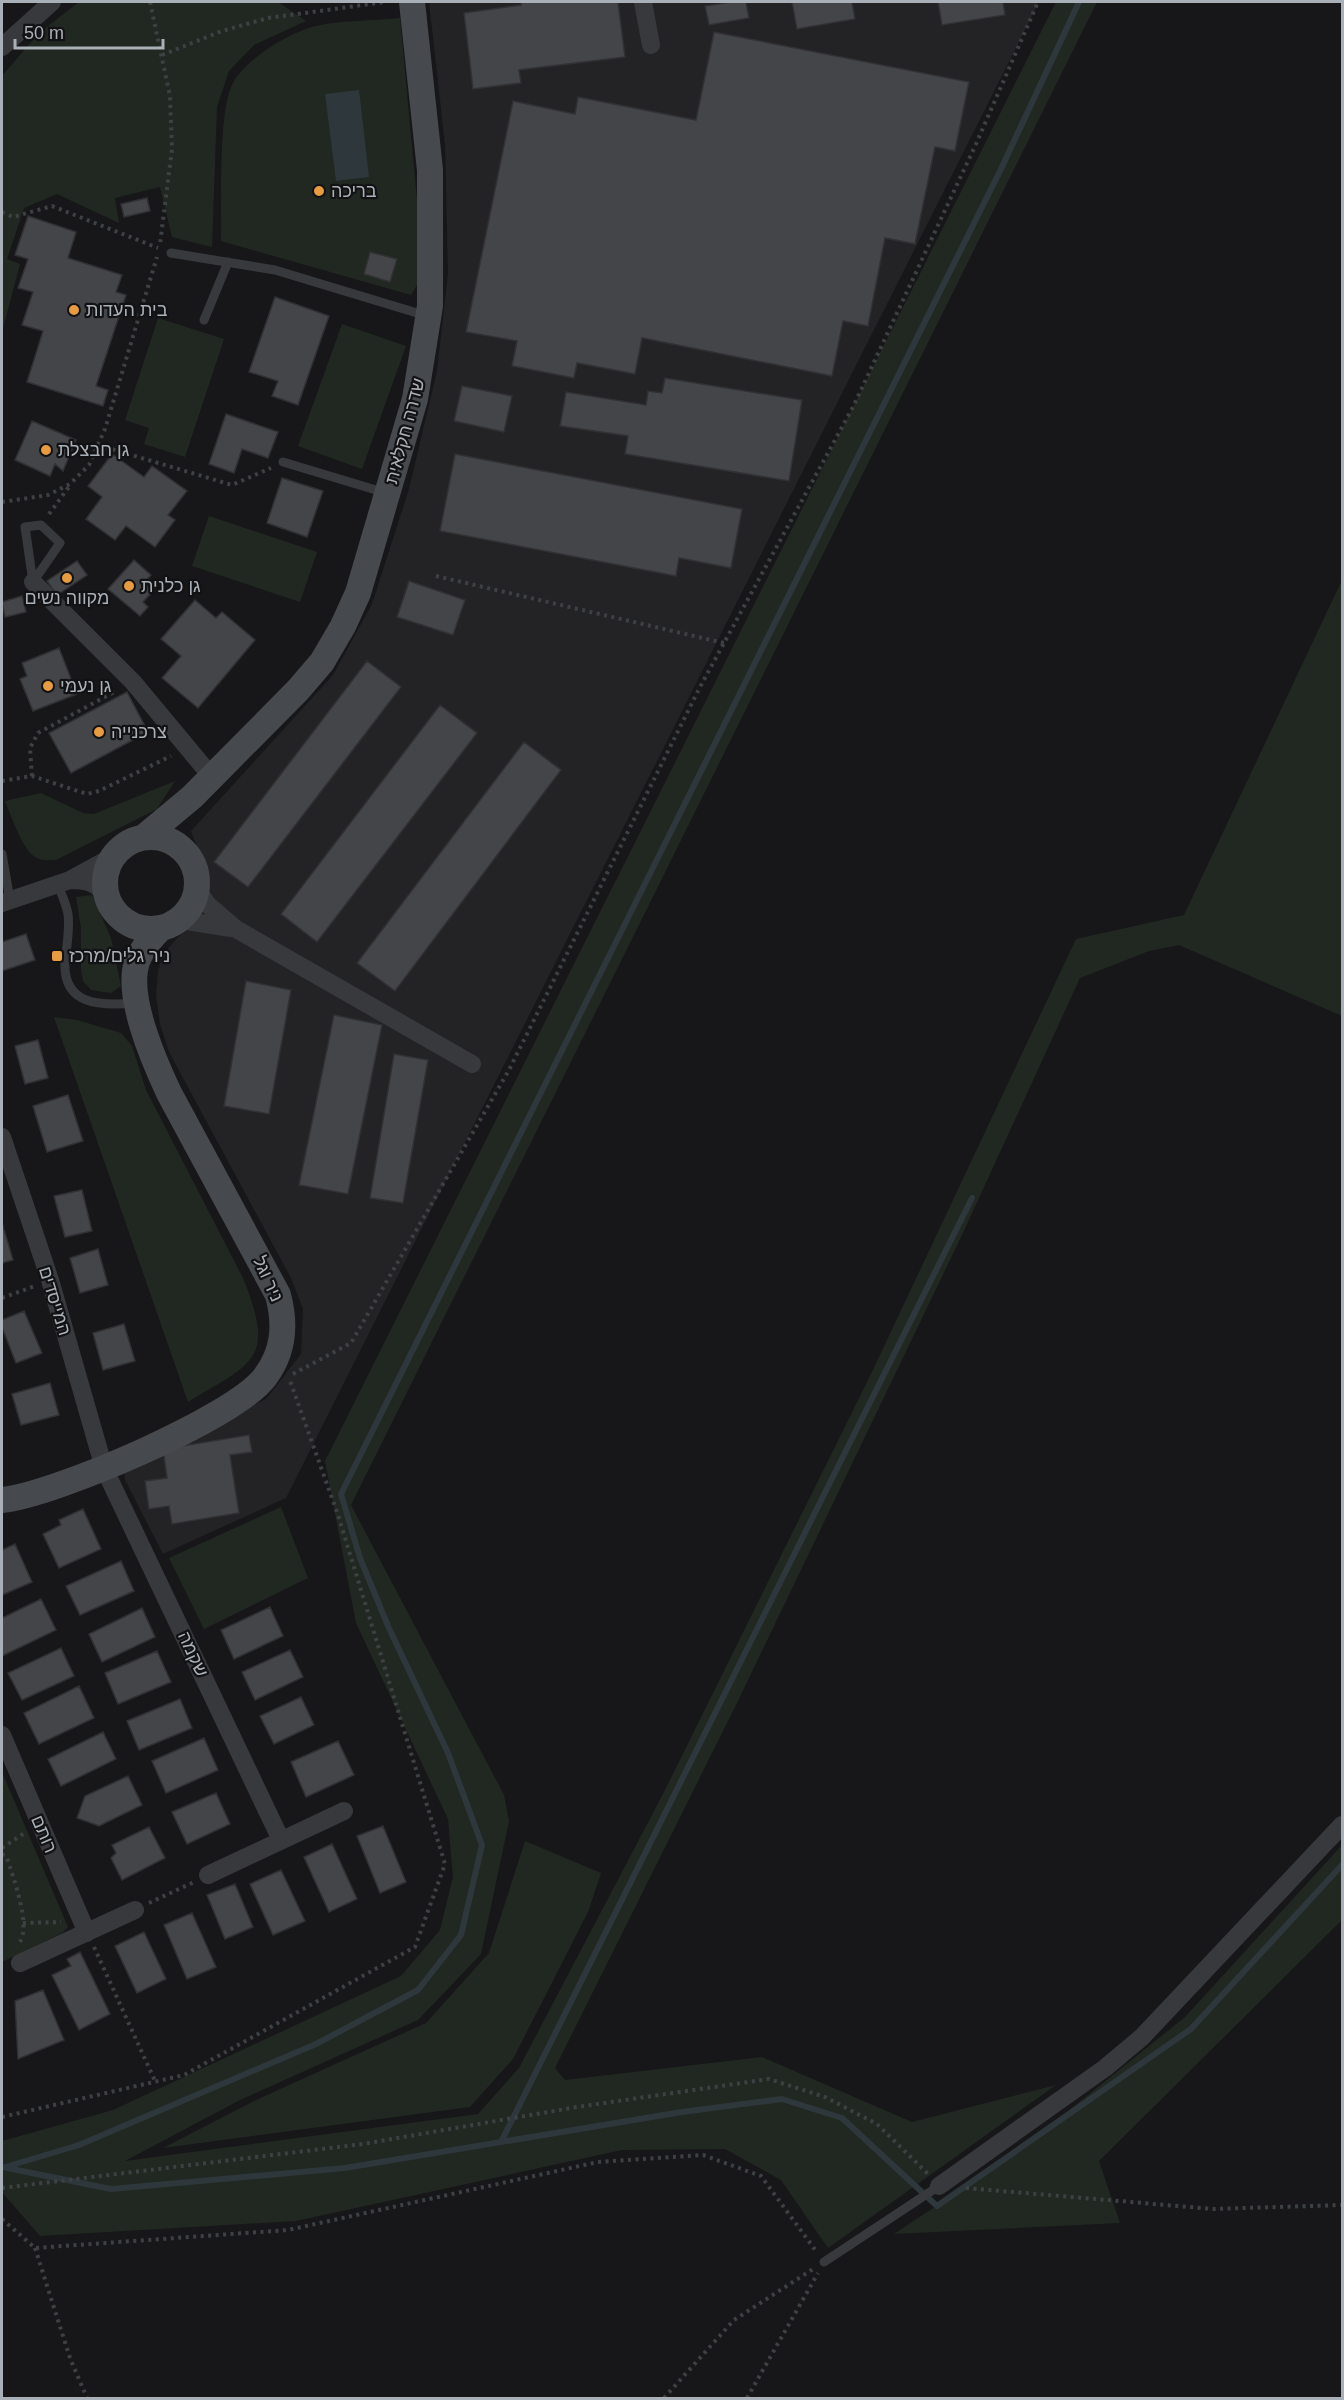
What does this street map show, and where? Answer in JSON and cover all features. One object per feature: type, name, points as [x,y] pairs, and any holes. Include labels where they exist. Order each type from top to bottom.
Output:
[{"type":"street","points":[[2,47],[52,2]]},
{"type":"street","name":"שדרה חקלאית","points":[[144,837],[192,797],[298,690],[321,662],[343,626],[358,593],[415,399],[429,317],[432,264],[430,170],[412,2]]},
{"type":"street","points":[[643,2],[651,45]]},
{"type":"street","points":[[33,582],[132,682],[212,777]]},
{"type":"street","name":"שדרה חקלאית","points":[[187,852],[182,828],[184,812],[192,797]]},
{"type":"street","points":[[6,901],[63,881],[114,856],[130,842],[144,837],[160,837],[175,843],[187,852],[195,865],[198,890],[207,904],[236,929],[472,1064]]},
{"type":"street","points":[[106,895],[105,880],[108,865],[114,856]]},
{"type":"street","points":[[63,881],[88,880],[97,885],[120,918],[137,928],[170,924],[236,929]]},
{"type":"street","points":[[137,992],[138,960],[170,924],[191,909],[198,890]]},
{"type":"street","name":"ניר וגל","points":[[3,1495],[35,1494],[104,1468],[231,1407],[248,1394],[273,1366],[280,1350],[284,1329],[278,1295],[268,1272],[158,1069],[120,918]]},
{"type":"street","name":"המייסדים","points":[[2,1137],[50,1280],[104,1468]]},
{"type":"street","name":"שקמה","points":[[104,1468],[281,1840]]},
{"type":"street","name":"רותם","points":[[2,1735],[85,1928]]},
{"type":"street","points":[[208,1875],[344,1811]]},
{"type":"street","points":[[939,2186],[1105,2068],[1142,2037],[1342,1825]]},
{"type":"street","points":[[18,1954],[135,1910]]},
{"type":"lane","points":[[171,253],[275,270],[429,317]]},
{"type":"lane","points":[[204,320],[228,262]]},
{"type":"lane","points":[[284,462],[388,494]]},
{"type":"lane","points":[[41,525],[60,543],[33,582],[25,527],[41,525]]},
{"type":"lane","points":[[2,854],[6,901]]},
{"type":"lane","points":[[63,881],[68,914],[65,975],[70,987],[91,1004],[105,1006],[137,992]]},
{"type":"lane","points":[[824,2262],[939,2186]]},
{"type":"path","points":[[41,525],[73,482],[89,465],[98,445],[159,248],[172,149],[170,96],[150,2]]},
{"type":"path","points":[[162,55],[222,31],[268,18],[385,2]]},
{"type":"path","points":[[289,1377],[351,1343],[509,1070],[724,643],[853,408],[976,144],[1038,2]]},
{"type":"path","points":[[2,212],[13,217],[52,206],[171,253]]},
{"type":"path","points":[[98,445],[232,485],[284,462]]},
{"type":"path","points":[[2,502],[48,495],[73,482]]},
{"type":"path","points":[[436,576],[724,643]]},
{"type":"path","points":[[32,776],[30,748],[38,733],[132,682]]},
{"type":"path","points":[[2,781],[32,776],[87,794],[99,792],[188,748]]},
{"type":"path","points":[[2,1298],[50,1280]]},
{"type":"path","points":[[2,1848],[40,1823]]},
{"type":"path","points":[[2,1854],[7,1858],[23,1923],[18,1954]]},
{"type":"path","points":[[135,1910],[208,1875]]},
{"type":"path","points":[[23,1923],[85,1928],[155,2081]]},
{"type":"path","points":[[2,2188],[363,2145],[578,2107],[769,2079],[825,2097],[877,2124],[939,2186],[1213,2209],[1342,2205]]},
{"type":"path","points":[[35,2248],[288,2230],[598,2162],[703,2155],[761,2176],[824,2262]]},
{"type":"path","points":[[2,2218],[35,2248],[70,2358],[87,2398]]},
{"type":"path","points":[[664,2398],[734,2320],[824,2262]]},
{"type":"path","points":[[747,2398],[824,2262]]},
{"type":"shaded area","points":[[79,2],[278,2],[306,21],[254,45],[229,71],[217,107],[212,247],[172,237],[160,187],[115,198],[119,223],[57,194],[24,208],[7,259],[20,264],[2,332],[2,76],[39,33]]},
{"type":"shaded area","points":[[429,2],[1039,2],[286,1498],[163,1554],[125,1480],[124,1466],[266,1399],[301,1354],[303,1309],[291,1278],[169,1052],[160,1024],[156,996],[158,971],[163,954],[199,914],[209,891],[206,871],[191,831],[333,675],[372,604],[409,489],[437,371],[448,273],[445,145]]},
{"type":"shaded area","points":[[1056,2],[1097,2],[351,1505],[504,1795],[509,1821],[481,1954],[418,2020],[240,2100],[125,2161],[478,2114],[519,2068],[665,1790],[871,1374],[1076,939],[1184,915],[1342,580],[1342,1016],[1179,945],[1149,951],[1080,978],[962,1235],[737,1703],[555,2068],[565,2080],[762,2057],[912,2122],[1056,2085],[828,2248],[781,2180],[725,2149],[622,2150],[296,2221],[40,2236],[2,2192],[2,2141],[113,2110],[401,1976],[440,1930],[453,1877],[448,1819],[356,1623],[325,1461]]},
{"type":"shaded area","name":"בריכה","points":[[400,18],[421,243],[417,285],[411,295],[221,241],[222,140],[227,101],[236,78],[264,51],[309,28],[330,23]]},
{"type":"shaded area","points":[[359,90],[369,177],[336,181],[325,94]]},
{"type":"shaded area","points":[[158,318],[224,339],[185,457],[144,444],[149,428],[125,420]]},
{"type":"shaded area","points":[[342,324],[406,346],[362,469],[298,446]]},
{"type":"shaded area","points":[[209,516],[317,552],[300,602],[192,566]]},
{"type":"shaded area","points":[[175,781],[157,809],[56,860],[41,860],[27,849],[5,801],[41,793],[83,813],[94,814]]},
{"type":"shaded area","points":[[92,895],[111,938],[121,986],[111,993],[91,990],[83,981],[81,928],[76,897]]},
{"type":"shaded area","points":[[54,1017],[77,1020],[121,1033],[132,1046],[146,1090],[243,1278],[253,1305],[258,1326],[258,1343],[253,1356],[229,1377],[188,1402]]},
{"type":"shaded area","points":[[281,1507],[308,1578],[204,1629],[169,1558]]},
{"type":"shaded area","points":[[2,1772],[68,1927],[62,1933],[2,1962]]},
{"type":"shaded area","points":[[525,1841],[601,1873],[588,1912],[513,2059],[470,2107],[163,2148],[256,2100],[426,2023],[489,1953]]},
{"type":"shaded area","points":[[1342,1845],[1342,1920],[1099,2161],[1120,2223],[894,2234],[1016,2153],[1185,2017]]},
{"type":"building","points":[[521,2],[618,2],[625,57],[519,70],[521,83],[473,89],[464,13],[521,5]]},
{"type":"building","points":[[746,2],[749,18],[709,25],[705,6]]},
{"type":"building","points":[[792,2],[852,2],[855,19],[797,29]]},
{"type":"building","points":[[938,2],[1003,2],[1005,15],[942,25]]},
{"type":"building","points":[[714,32],[969,82],[955,151],[935,147],[915,244],[885,238],[868,326],[843,321],[832,376],[642,338],[635,374],[577,363],[574,378],[512,366],[517,341],[466,332],[513,101],[575,114],[578,97],[696,120]]},
{"type":"building","points":[[147,198],[150,211],[124,217],[121,204]]},
{"type":"building","name":"בית העדות","points":[[28,216],[76,232],[68,258],[122,275],[116,292],[126,295],[96,386],[108,390],[103,406],[27,382],[43,331],[22,325],[33,292],[18,288],[28,259],[15,255]]},
{"type":"building","points":[[370,252],[397,259],[390,282],[364,274]]},
{"type":"building","points":[[275,297],[329,316],[298,405],[272,396],[278,381],[249,372]]},
{"type":"building","points":[[665,378],[802,400],[789,481],[625,454],[628,436],[560,426],[566,392],[646,405],[648,391],[662,393]]},
{"type":"building","points":[[462,386],[512,396],[504,432],[454,421]]},
{"type":"building","points":[[226,414],[278,432],[268,458],[242,449],[234,473],[209,464]]},
{"type":"building","name":"גן חבצלת","points":[[32,421],[76,440],[63,471],[55,464],[50,476],[15,460]]},
{"type":"building","points":[[112,454],[144,477],[152,466],[187,491],[168,515],[175,520],[155,547],[126,526],[115,540],[86,519],[102,497],[88,486]]},
{"type":"building","points":[[455,454],[742,509],[731,568],[679,558],[676,576],[440,531]]},
{"type":"building","points":[[282,478],[323,491],[307,537],[267,523]]},
{"type":"building","name":"גן כלנית","points":[[134,560],[151,575],[144,583],[153,591],[143,602],[148,607],[140,616],[108,589]]},
{"type":"building","name":"מקווה נשים","points":[[77,561],[87,575],[57,595],[47,581]]},
{"type":"building","points":[[409,581],[465,600],[453,635],[397,617]]},
{"type":"building","name":"מקווה נשים","points":[[22,596],[26,612],[5,617],[2,602]]},
{"type":"building","points":[[195,600],[216,618],[222,612],[255,640],[198,708],[162,678],[181,656],[161,639]]},
{"type":"building","name":"גן נעמי","points":[[59,648],[77,694],[33,711],[20,679],[27,676],[22,663]]},
{"type":"building","points":[[367,661],[401,687],[248,887],[214,862]]},
{"type":"building","name":"צרכנייה","points":[[127,692],[148,732],[71,773],[49,733]]},
{"type":"building","points":[[440,705],[477,733],[317,942],[281,914]]},
{"type":"building","points":[[524,742],[561,770],[395,991],[357,963]]},
{"type":"building","points":[[26,934],[35,960],[2,971],[2,942]]},
{"type":"building","points":[[246,981],[291,990],[269,1114],[224,1106]]},
{"type":"building","points":[[334,1015],[382,1025],[348,1194],[299,1185]]},
{"type":"building","points":[[38,1040],[48,1078],[25,1084],[15,1046]]},
{"type":"building","points":[[394,1054],[428,1060],[403,1203],[370,1198]]},
{"type":"building","points":[[68,1095],[83,1141],[47,1152],[33,1106]]},
{"type":"building","points":[[82,1190],[92,1231],[65,1237],[54,1196]]},
{"type":"building","points":[[2,1223],[13,1260],[2,1263]]},
{"type":"building","points":[[98,1249],[108,1285],[80,1293],[70,1258]]},
{"type":"building","points":[[24,1311],[42,1353],[16,1363],[2,1327],[2,1320]]},
{"type":"building","points":[[124,1324],[135,1361],[103,1370],[93,1333]]},
{"type":"building","points":[[50,1383],[59,1415],[21,1425],[12,1394]]},
{"type":"building","points":[[249,1435],[252,1452],[230,1455],[239,1513],[172,1524],[169,1506],[149,1509],[145,1481],[167,1478],[163,1449]]},
{"type":"building","points":[[83,1509],[101,1549],[59,1568],[43,1534],[61,1525],[59,1520]]},
{"type":"building","points":[[15,1544],[32,1582],[2,1595],[2,1550]]},
{"type":"building","points":[[121,1561],[134,1591],[80,1615],[66,1586]]},
{"type":"building","points":[[41,1599],[56,1630],[2,1656],[2,1618]]},
{"type":"building","points":[[270,1607],[283,1636],[234,1659],[221,1630]]},
{"type":"building","points":[[142,1608],[155,1637],[102,1662],[89,1634]]},
{"type":"building","points":[[61,1648],[74,1676],[22,1700],[8,1673]]},
{"type":"building","points":[[290,1650],[303,1677],[255,1700],[242,1672]]},
{"type":"building","points":[[157,1651],[171,1682],[118,1704],[105,1673]]},
{"type":"building","points":[[79,1686],[94,1718],[39,1744],[24,1713]]},
{"type":"building","points":[[301,1697],[314,1725],[274,1744],[260,1716]]},
{"type":"building","points":[[180,1699],[192,1728],[139,1750],[127,1721]]},
{"type":"building","points":[[103,1732],[116,1759],[61,1786],[48,1759]]},
{"type":"building","points":[[204,1738],[218,1770],[166,1793],[152,1761]]},
{"type":"building","points":[[338,1741],[354,1775],[306,1797],[291,1762]]},
{"type":"building","points":[[128,1776],[142,1805],[99,1826],[77,1818],[85,1796]]},
{"type":"building","points":[[216,1793],[230,1824],[187,1844],[172,1812]]},
{"type":"building","points":[[383,1826],[406,1882],[380,1893],[357,1836]]},
{"type":"building","points":[[149,1827],[165,1858],[122,1880],[111,1858],[116,1853],[112,1845]]},
{"type":"building","points":[[332,1844],[357,1899],[329,1912],[304,1857]]},
{"type":"building","points":[[281,1870],[305,1921],[273,1935],[250,1884]]},
{"type":"building","points":[[235,1884],[253,1927],[225,1939],[207,1895]]},
{"type":"building","points":[[192,1913],[216,1967],[187,1979],[164,1925]]},
{"type":"building","points":[[144,1932],[166,1979],[137,1993],[115,1946]]},
{"type":"building","points":[[80,1952],[110,2014],[79,2030],[52,1975],[71,1966],[67,1959]]},
{"type":"building","points":[[43,1990],[64,2040],[18,2059],[15,2001]]},
{"type":"waterway","points":[[2,2168],[79,2145],[316,2044],[418,1990],[461,1935],[482,1845],[448,1753],[388,1626],[360,1558],[341,1494],[1001,169],[1079,2]]},
{"type":"waterway","points":[[501,2142],[972,1198]]},
{"type":"waterway","points":[[7,2168],[111,2189],[345,2168],[682,2112],[782,2099],[842,2118],[937,2206],[1191,2029],[1342,1865]]},
{"type":"place","name":"בריכה","points":[[319,191]]},
{"type":"place","name":"בית העדות","points":[[74,310]]},
{"type":"place","name":"גן חבצלת","points":[[46,450]]},
{"type":"place","name":"מקווה נשים","points":[[67,578]]},
{"type":"place","name":"גן כלנית","points":[[129,586]]},
{"type":"place","name":"גן נעמי","points":[[48,686]]},
{"type":"place","name":"צרכנייה","points":[[99,732]]},
{"type":"place","name":"ניר גלים/מרכז","points":[[57,956]]}]
